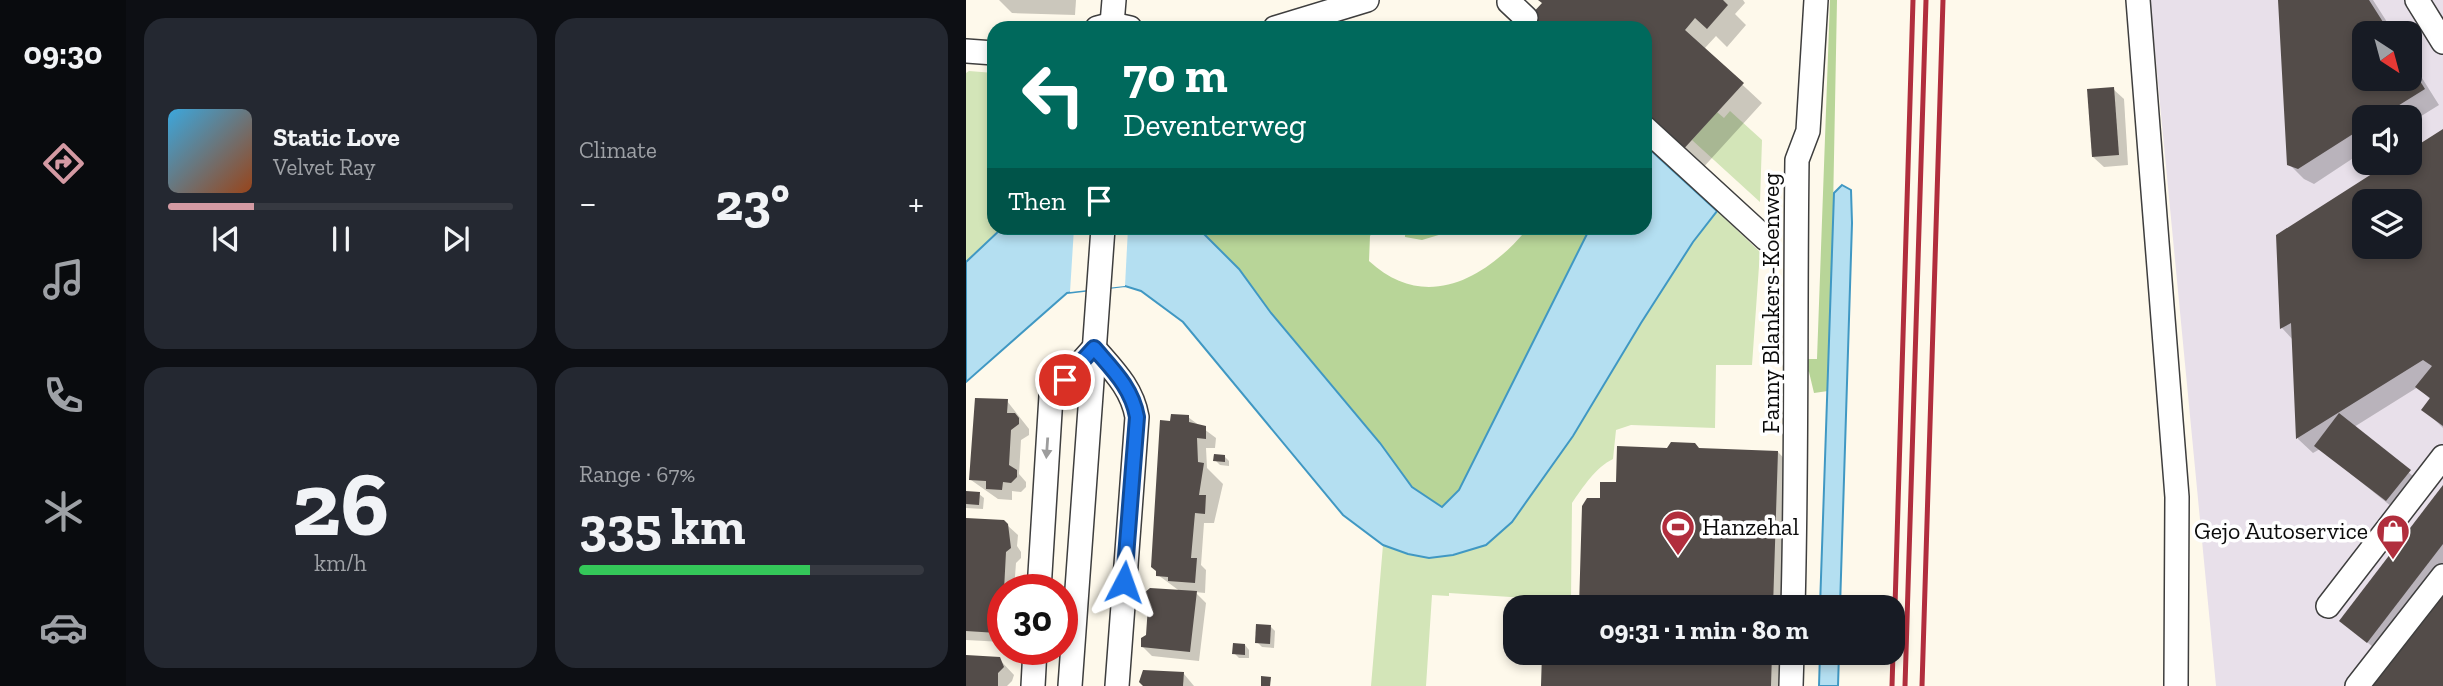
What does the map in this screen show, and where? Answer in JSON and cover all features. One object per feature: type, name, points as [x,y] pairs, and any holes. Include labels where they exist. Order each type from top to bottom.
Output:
[{"type":"street","points":[[1113,21],[1114,0]]},
{"type":"street","points":[[1298,21],[1367,0]]},
{"type":"street","name":"Fanny Blankers-Koenweg","points":[[1793,595],[1797,448],[1794,385],[1797,160],[1808,131],[1816,0]]},
{"type":"street","points":[[2138,0],[2178,497],[2176,686]]},
{"type":"street","points":[[2417,0],[2443,42]]},
{"type":"street","points":[[1509,2],[1526,19]]},
{"type":"street","points":[[966,51],[987,52]]},
{"type":"street","points":[[1652,134],[1766,239]]},
{"type":"street","points":[[1070,686],[1102,235]]},
{"type":"street","points":[[1040,574],[1051,396],[1094,348]]},
{"type":"street","points":[[1094,348],[1126,386],[1134,400],[1137,417],[1117,686]]},
{"type":"street","points":[[2328,606],[2443,457]]},
{"type":"street","points":[[2357,686],[2443,576]]},
{"type":"street","points":[[1033,686],[1034,665]]},
{"type":"street","points":[[1791,686],[1792,665]]},
{"type":"shaded area","points":[[2150,0],[2443,0],[2443,686],[2216,686]]},
{"type":"green space","points":[[1830,0],[1837,0],[1830,367],[1828,391],[1814,393],[1809,372],[1801,365],[1800,359],[1817,359]]},
{"type":"green space","points":[[987,72],[987,235],[995,235],[966,262],[966,73]]},
{"type":"green space","points":[[1730,111],[1762,140],[1760,202],[1692,140],[1717,112],[1724,118]]},
{"type":"green space","points":[[1717,211],[1760,252],[1752,365],[1716,365],[1715,428],[1631,425],[1616,430],[1613,459],[1595,472],[1572,503],[1571,595],[1432,595],[1426,686],[1371,686],[1383,545],[1429,558],[1453,555],[1512,522],[1573,436],[1693,242]]},
{"type":"green space","points":[[1205,235],[1371,235],[1369,261],[1390,277],[1412,285],[1433,287],[1474,275],[1493,262],[1521,235],[1586,235],[1459,490],[1442,507],[1412,487],[1380,443],[1271,313],[1239,269]]},
{"type":"green space","points":[[1405,235],[1439,235],[1422,240]]},
{"type":"water","points":[[1652,151],[1717,211],[1693,242],[1641,323],[1573,436],[1512,522],[1486,545],[1453,555],[1429,558],[1383,545],[1343,515],[1183,322],[1141,291],[1125,286],[1067,293],[966,382],[966,262],[995,235],[1205,235],[1239,269],[1271,313],[1380,443],[1412,487],[1442,507],[1459,490],[1586,235],[1652,235]]},
{"type":"water","points":[[1842,185],[1851,190],[1852,223],[1840,595],[1820,595],[1834,193]]},
{"type":"water","points":[[1820,665],[1839,665],[1838,686],[1819,686]]},
{"type":"pier","points":[[1074,235],[1128,235],[1125,286],[1070,292]]},
{"type":"building","points":[[1538,0],[1723,0],[1728,5],[1707,29],[1695,18],[1685,30],[1744,83],[1680,153],[1652,128],[1652,21],[1525,21],[1542,3]]},
{"type":"building","points":[[2278,0],[2369,0],[2382,21],[2352,21],[2352,91],[2422,91],[2399,105],[2352,105],[2352,135],[2298,169],[2287,165]]},
{"type":"building","points":[[2114,87],[2119,155],[2092,157],[2087,89]]},
{"type":"building","points":[[2443,129],[2443,426],[2421,410],[2430,398],[2415,387],[2432,366],[2423,360],[2296,439],[2291,323],[2280,329],[2276,235],[2370,175],[2422,175],[2422,142]]},
{"type":"building","points":[[975,398],[1008,399],[1007,413],[1015,413],[1019,418],[1019,424],[1011,430],[1009,465],[1017,470],[1017,477],[1011,483],[1003,482],[1002,490],[986,489],[986,481],[969,480]]},
{"type":"building","points":[[2339,413],[2411,470],[2386,501],[2314,446]]},
{"type":"building","points":[[1171,414],[1189,415],[1189,422],[1206,426],[1206,439],[1197,438],[1198,462],[1204,463],[1199,495],[1206,495],[1205,514],[1195,513],[1191,558],[1197,558],[1195,583],[1168,581],[1168,577],[1156,576],[1156,571],[1151,567],[1160,420],[1170,421]]},
{"type":"building","name":"Hanzehal","points":[[1671,442],[1695,443],[1699,448],[1778,451],[1773,595],[1579,595],[1582,506],[1587,498],[1600,498],[1600,482],[1616,482],[1617,446],[1667,448]]},
{"type":"building","points":[[1214,454],[1225,455],[1225,462],[1213,461]]},
{"type":"building","points":[[2443,485],[2443,544],[2367,643],[2339,621]]},
{"type":"building","points":[[966,491],[980,492],[979,505],[966,504]]},
{"type":"building","points":[[966,518],[1004,520],[1008,524],[1011,548],[1006,552],[1005,574],[987,574],[987,632],[966,631]]},
{"type":"building","points":[[2443,583],[2443,686],[2365,686]]},
{"type":"building","points":[[1150,588],[1197,591],[1190,652],[1141,647],[1141,638],[1146,635],[1148,606],[1143,602],[1144,593]]},
{"type":"building","points":[[1256,624],[1271,625],[1270,644],[1255,643]]},
{"type":"building","points":[[1233,643],[1245,644],[1245,655],[1232,654]]},
{"type":"building","points":[[966,655],[987,656],[987,665],[1003,665],[998,673],[998,686],[966,686]]},
{"type":"building","points":[[1542,665],[1772,665],[1771,686],[1541,686]]},
{"type":"building","points":[[1143,670],[1184,672],[1183,686],[1143,686],[1139,682]]},
{"type":"building","points":[[1261,676],[1271,677],[1270,686],[1261,686]]},
{"type":"railway","points":[[1895,595],[1913,0]]},
{"type":"railway","points":[[1905,686],[1926,0]]},
{"type":"railway","points":[[1922,686],[1943,0]]},
{"type":"railway","points":[[1892,686],[1893,665]]},
{"type":"place","name":"Hanzehal","points":[[1678,557]]},
{"type":"place","name":"Gejo Autoservice","points":[[2393,561]]},
{"type":"route","points":[[1065,380],[1094,348],[1126,386],[1134,400],[1137,417],[1132,452],[1124,582]]}]
